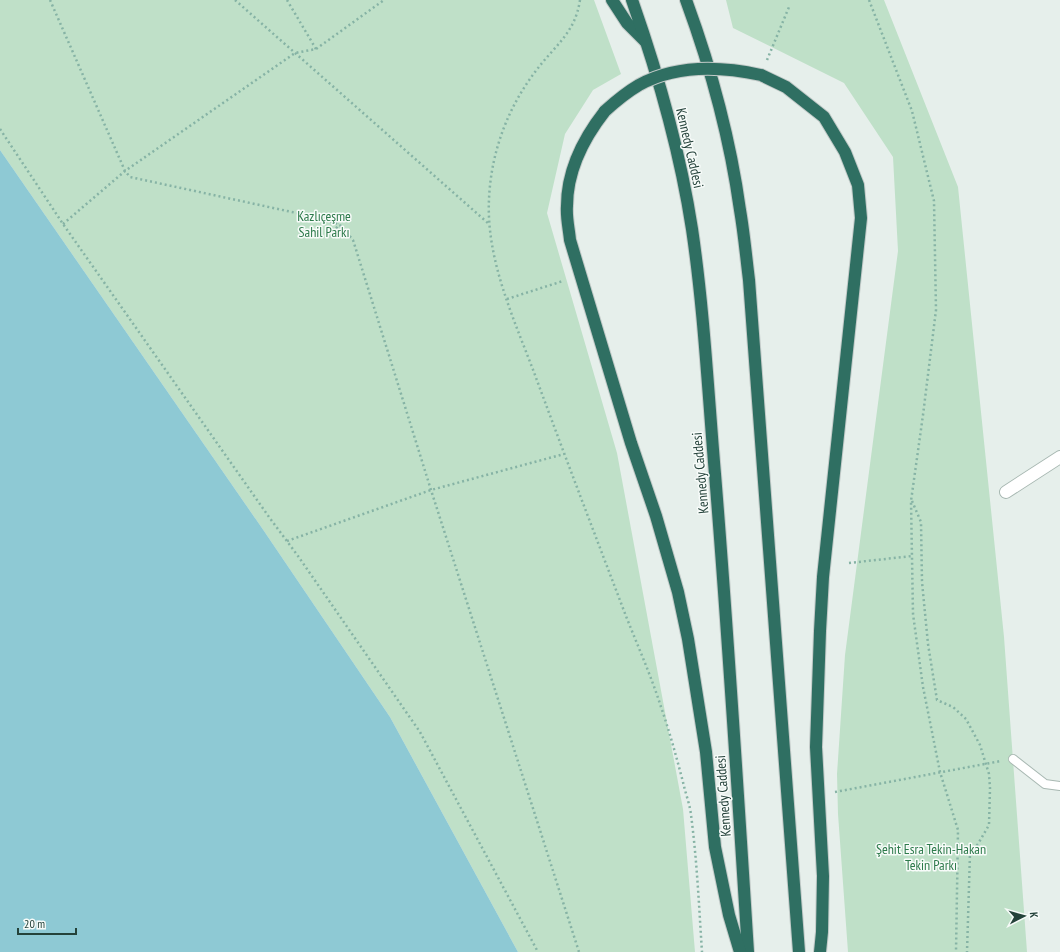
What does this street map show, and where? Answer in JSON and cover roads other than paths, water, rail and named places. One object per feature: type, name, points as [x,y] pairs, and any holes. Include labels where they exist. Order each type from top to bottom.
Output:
[{"type":"highway","points":[[612,0],[627,22],[648,45]]},
{"type":"highway","name":"Kennedy Caddesi","points":[[632,0],[648,45],[664,102],[681,171],[692,227],[701,306],[719,519],[748,952]]},
{"type":"highway","points":[[686,0],[716,92],[727,140],[740,209],[749,280],[799,952]]},
{"type":"highway","points":[[740,952],[729,916],[715,846],[706,752],[688,639],[678,592],[656,516],[631,443],[570,240],[567,206],[570,177],[577,155],[591,129],[605,111],[622,96],[640,84],[663,75],[682,70],[703,68],[741,70],[761,75],[786,87],[824,116],[845,152],[858,185],[861,218],[823,577],[820,623],[816,747],[823,876],[822,932],[820,952]]},
{"type":"street","points":[[1006,492],[1060,457]]},
{"type":"lane","points":[[1013,759],[1045,784],[1060,786]]},
{"type":"water","points":[[0,150],[264,531],[390,717],[518,952],[0,952]]},
{"type":"park label","name":"Kazlıçeşme Sahil Parkı","points":[[324,224]]},
{"type":"park label","name":"Şehit Esra Tekin-Hakan Tekin Parkı","points":[[931,858]]}]
